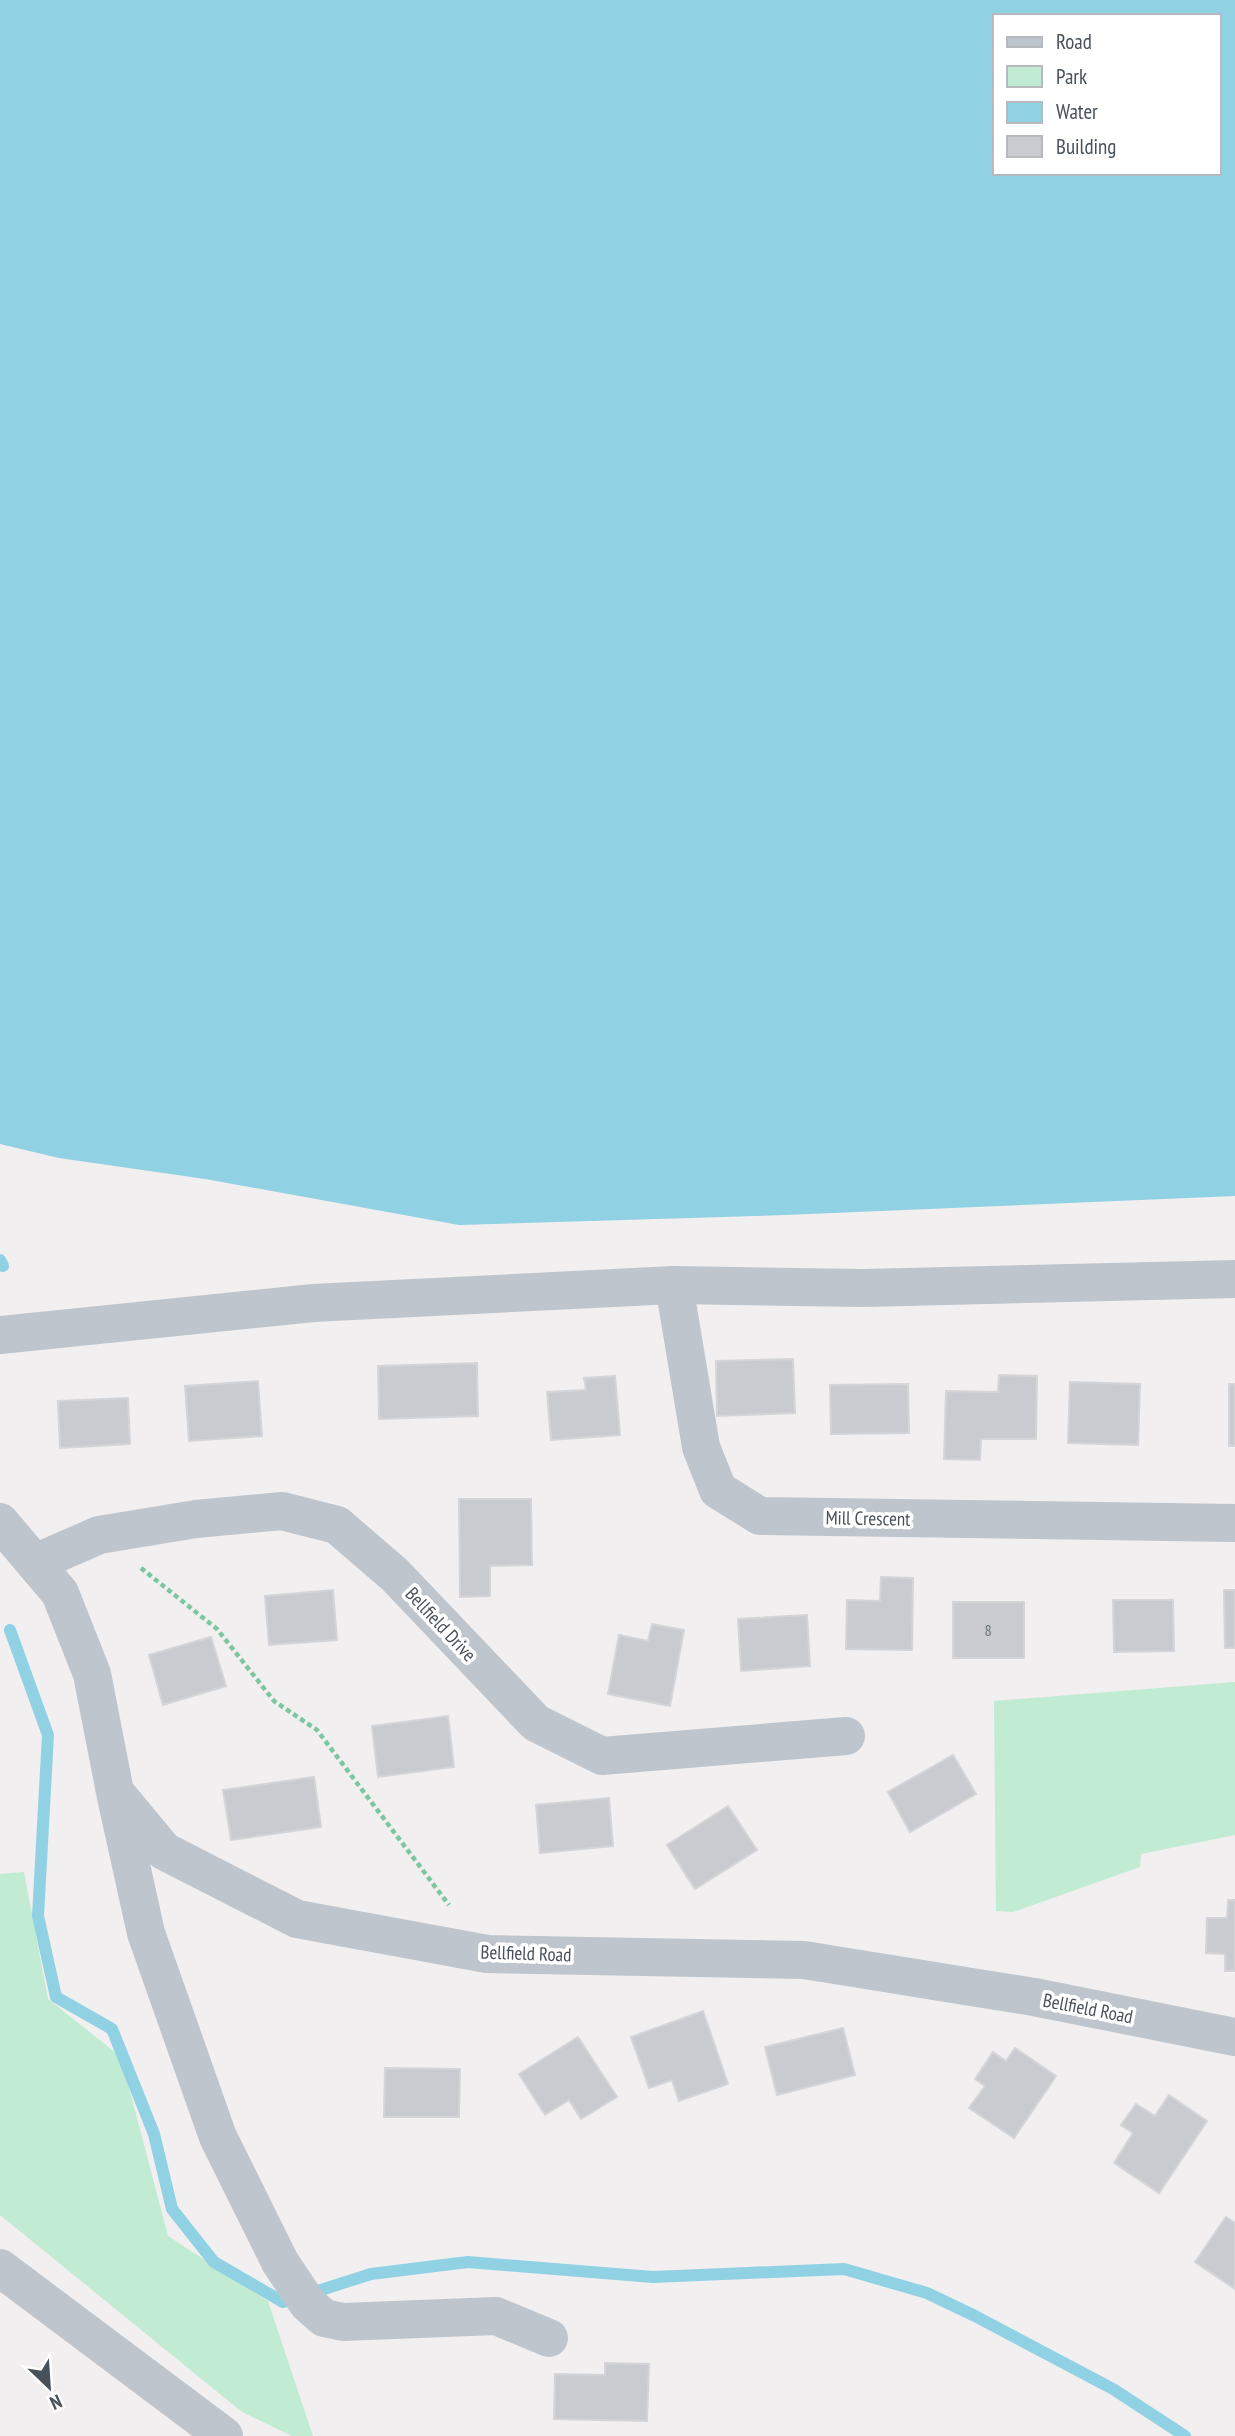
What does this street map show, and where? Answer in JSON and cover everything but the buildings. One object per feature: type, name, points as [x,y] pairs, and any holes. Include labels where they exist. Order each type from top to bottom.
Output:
[{"type":"street","points":[[0,1335],[313,1303],[674,1285],[863,1288],[1235,1279]]},
{"type":"street","name":"Mill Crescent","points":[[674,1285],[701,1447],[718,1490],[760,1516],[1235,1523]]},
{"type":"street","name":"Bellfield Drive","points":[[34,1563],[99,1535],[196,1519],[282,1511],[337,1525],[395,1575],[536,1723],[602,1756],[846,1736]]},
{"type":"street","name":"Bellfield Road","points":[[0,1521],[60,1593],[92,1674],[115,1792],[164,1851],[297,1919],[487,1954],[804,1960],[1034,1997],[1235,2037]]},
{"type":"street","points":[[115,1792],[146,1933],[218,2137],[280,2262],[308,2304],[324,2318],[343,2322],[496,2316],[549,2338]]},
{"type":"street","points":[[0,2268],[224,2436]]},
{"type":"path","points":[[99,1535],[217,1629],[274,1702],[317,1730],[487,1954]]},
{"type":"green space","points":[[1235,1682],[1235,1835],[1141,1854],[1140,1867],[1013,1912],[996,1911],[994,1701]]},
{"type":"green space","points":[[24,1872],[48,1999],[121,2057],[168,2236],[268,2301],[313,2436],[292,2436],[242,2412],[0,2215],[0,1874]]},
{"type":"water","points":[[0,0],[1235,0],[1235,1196],[785,1215],[459,1225],[205,1179],[59,1158],[0,1144]]},
{"type":"waterway","points":[[0,1260],[3,1266]]},
{"type":"waterway","points":[[10,1630],[48,1735],[38,1916],[56,1997],[112,2029],[154,2134],[172,2209],[214,2262],[283,2302],[371,2274],[468,2262],[653,2277],[844,2269],[927,2293],[975,2316],[1113,2389],[1185,2436]]}]
